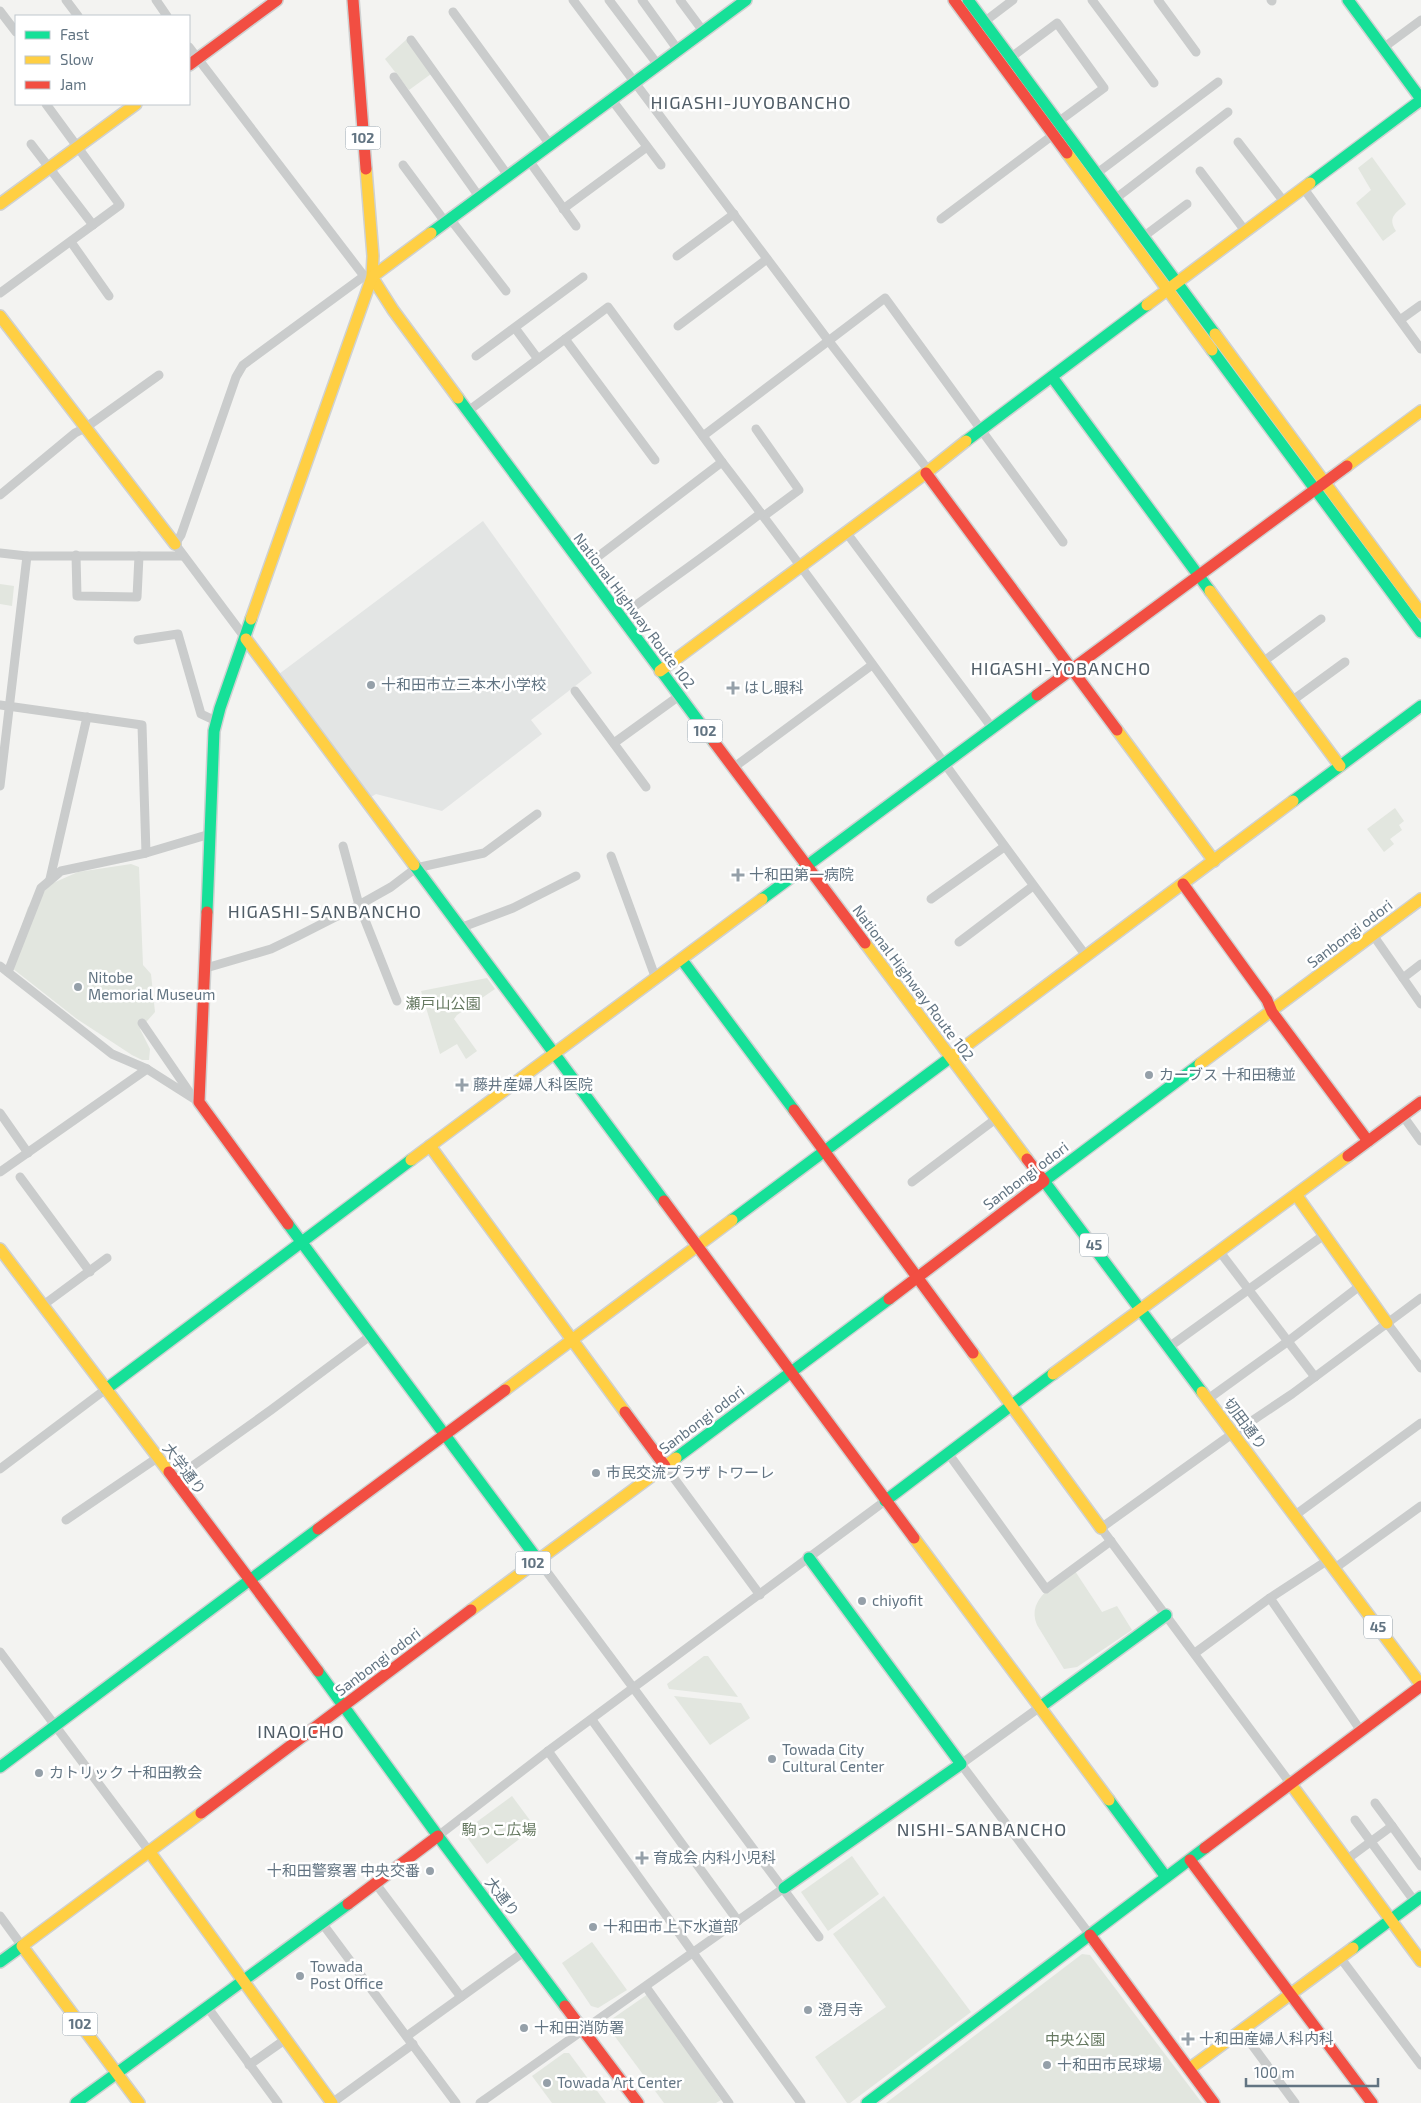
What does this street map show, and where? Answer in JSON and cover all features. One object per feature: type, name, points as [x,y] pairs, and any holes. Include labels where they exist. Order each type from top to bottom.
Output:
[{"type":"main road","points":[[193,62],[277,0]]},
{"type":"main road","name":"102","points":[[353,0],[373,256],[368,276]]},
{"type":"main road","points":[[538,1560],[196,1100],[206,968],[214,731],[368,276],[448,222],[746,0]]},
{"type":"main road","points":[[954,0],[1053,135],[1172,287],[1320,486],[1421,613]]},
{"type":"main road","points":[[968,0],[1143,237],[1172,287]]},
{"type":"main road","points":[[660,671],[1421,100],[1348,0]]},
{"type":"main road","points":[[0,204],[135,105]]},
{"type":"main road","name":"National Highway Route 102","points":[[368,276],[583,568],[1044,1181]]},
{"type":"main road","points":[[0,316],[175,544]]},
{"type":"main road","points":[[1052,377],[1340,766]]},
{"type":"main road","points":[[106,1389],[430,1146],[1421,411]]},
{"type":"main road","points":[[927,472],[1214,860]]},
{"type":"main road","points":[[1320,486],[1421,632]]},
{"type":"main road","points":[[246,639],[1166,1876]]},
{"type":"main road","points":[[0,1767],[1421,706]]},
{"type":"main road","points":[[1183,884],[1267,1000],[1272,1012],[1368,1141]]},
{"type":"main road","name":"Sanbongi odori","points":[[0,1962],[791,1373],[1421,899]]},
{"type":"main road","points":[[682,960],[1102,1528]]},
{"type":"main road","points":[[886,1501],[1012,1404],[1297,1196],[1421,1102]]},
{"type":"main road","points":[[430,1146],[665,1466]]},
{"type":"main road","name":"切田通り","points":[[1044,1181],[1421,1686]]},
{"type":"main road","points":[[1297,1196],[1387,1322]]},
{"type":"main road","name":"大学通り","points":[[0,1249],[345,1706]]},
{"type":"main road","points":[[784,1888],[961,1764],[809,1558]]},
{"type":"main road","points":[[1040,1707],[1166,1615]]},
{"type":"main road","points":[[867,2103],[1166,1876],[1190,1860],[1421,1686]]},
{"type":"main road","name":"大通り","points":[[345,1706],[438,1836],[638,2103]]},
{"type":"main road","points":[[1290,1783],[1421,1961]]},
{"type":"main road","points":[[76,2103],[208,2008],[438,1836]]},
{"type":"main road","points":[[149,1851],[332,2103]]},
{"type":"main road","points":[[1190,1860],[1372,2103]]},
{"type":"main road","points":[[1189,2069],[1339,1956],[1419,1901]]},
{"type":"main road","points":[[1090,1935],[1214,2103]]},
{"type":"main road","name":"102","points":[[22,1946],[139,2103]]},
{"type":"street","points":[[66,0],[77,15]]},
{"type":"street","points":[[156,0],[165,15]]},
{"type":"street","points":[[573,0],[927,472]]},
{"type":"street","points":[[609,0],[658,65]]},
{"type":"street","points":[[642,0],[678,50]]},
{"type":"street","points":[[680,0],[703,31]]},
{"type":"street","points":[[984,22],[1013,0]]},
{"type":"street","points":[[1092,0],[1154,83]]},
{"type":"street","points":[[1158,0],[1196,52]]},
{"type":"street","points":[[0,11],[15,31]]},
{"type":"street","points":[[454,12],[551,146]]},
{"type":"street","points":[[1383,48],[1421,20]]},
{"type":"street","points":[[1010,58],[1057,23],[1104,88],[1058,122]]},
{"type":"street","points":[[411,40],[509,177]]},
{"type":"street","points":[[193,62],[368,276],[243,365],[236,377],[181,535],[175,544],[246,639]]},
{"type":"street","points":[[394,78],[480,198]]},
{"type":"street","points":[[1096,174],[1218,82]]},
{"type":"street","points":[[612,100],[661,165]]},
{"type":"street","points":[[0,293],[120,205],[47,105]]},
{"type":"street","points":[[1115,199],[1228,112]]},
{"type":"street","points":[[941,219],[1053,135]]},
{"type":"street","points":[[1238,142],[1285,203]]},
{"type":"street","points":[[31,144],[93,225]]},
{"type":"street","points":[[564,209],[647,147]]},
{"type":"street","points":[[530,162],[576,226]]},
{"type":"street","points":[[403,165],[506,291]]},
{"type":"street","points":[[1200,171],[1246,232]]},
{"type":"street","points":[[1304,189],[1421,349]]},
{"type":"street","points":[[1143,237],[1187,204]]},
{"type":"street","points":[[677,256],[734,214]]},
{"type":"street","points":[[71,242],[109,296]]},
{"type":"street","points":[[678,326],[767,259]]},
{"type":"street","points":[[476,356],[583,277]]},
{"type":"street","points":[[702,436],[885,298],[1062,542]]},
{"type":"street","points":[[1400,320],[1421,305]]},
{"type":"street","points":[[468,411],[608,307],[702,436],[762,514],[1004,847],[1087,957]]},
{"type":"street","points":[[514,328],[538,359]]},
{"type":"street","points":[[565,339],[655,460]]},
{"type":"street","points":[[0,495],[75,433],[85,428],[159,375]]},
{"type":"street","points":[[620,617],[688,566],[800,490],[756,429]]},
{"type":"street","points":[[583,568],[722,462]]},
{"type":"street","points":[[846,532],[993,729]]},
{"type":"street","points":[[0,553],[27,556],[183,556]]},
{"type":"street","points":[[76,555],[77,596],[138,597],[139,556]]},
{"type":"street","points":[[0,786],[5,705],[27,556]]},
{"type":"street","points":[[1264,661],[1321,619]]},
{"type":"street","points":[[138,640],[178,634],[201,714],[216,721]]},
{"type":"street","points":[[1293,700],[1345,662]]},
{"type":"street","points":[[733,768],[872,665]]},
{"type":"street","points":[[575,691],[646,787]]},
{"type":"street","points":[[614,744],[679,696]]},
{"type":"street","points":[[5,705],[142,725],[146,853]]},
{"type":"street","points":[[50,879],[87,717]]},
{"type":"street","points":[[206,968],[271,949],[359,905],[391,887],[416,868],[484,853],[537,814]]},
{"type":"street","points":[[8,972],[41,888],[50,879],[61,872],[76,867],[146,853],[210,834]]},
{"type":"street","points":[[343,846],[359,905],[397,1000]]},
{"type":"street","points":[[931,898],[1004,847]]},
{"type":"street","points":[[611,856],[656,980]]},
{"type":"street","points":[[460,928],[513,908],[576,876]]},
{"type":"street","points":[[959,942],[1033,886]]},
{"type":"street","points":[[1373,935],[1421,1004]]},
{"type":"street","points":[[1403,978],[1421,964]]},
{"type":"street","points":[[0,966],[112,1054],[147,1069],[196,1100]]},
{"type":"street","points":[[142,1023],[196,1100]]},
{"type":"street","points":[[0,1172],[147,1069]]},
{"type":"street","points":[[0,1113],[28,1153]]},
{"type":"street","points":[[1403,1116],[1421,1141]]},
{"type":"street","points":[[912,1182],[997,1118]]},
{"type":"street","points":[[20,1177],[90,1272]]},
{"type":"street","points":[[1169,1347],[1324,1235]]},
{"type":"street","points":[[1220,1252],[1315,1377]]},
{"type":"street","points":[[42,1306],[107,1258]]},
{"type":"street","points":[[1208,1399],[1361,1285]]},
{"type":"street","points":[[1290,1783],[1102,1528],[1315,1377],[1421,1298]]},
{"type":"street","points":[[1387,1322],[1421,1368]]},
{"type":"street","points":[[173,1480],[370,1336]]},
{"type":"street","points":[[0,1469],[106,1389]]},
{"type":"street","points":[[1294,1516],[1421,1423]]},
{"type":"street","points":[[948,1453],[1046,1589],[1112,1541]]},
{"type":"street","points":[[66,1520],[157,1458]]},
{"type":"street","points":[[665,1466],[760,1595]]},
{"type":"street","points":[[438,1836],[633,1688],[886,1501]]},
{"type":"street","points":[[1195,1653],[1270,1598],[1331,1564],[1421,1506]]},
{"type":"street","points":[[538,1560],[784,1888],[819,1938]]},
{"type":"street","points":[[1270,1598],[1361,1731]]},
{"type":"street","points":[[0,1652],[149,1851]]},
{"type":"street","points":[[1040,1707],[961,1764],[1090,1935]]},
{"type":"street","points":[[592,1720],[738,1921]]},
{"type":"street","points":[[548,1752],[801,2103]]},
{"type":"street","points":[[1375,1803],[1421,1866]]},
{"type":"street","points":[[1355,1820],[1419,1901]]},
{"type":"street","points":[[1346,1860],[1392,1826]]},
{"type":"street","points":[[376,1884],[461,1997]]},
{"type":"street","points":[[480,2103],[784,1888]]},
{"type":"street","points":[[0,1916],[22,1946]]},
{"type":"street","points":[[322,1923],[456,2103]]},
{"type":"street","points":[[407,2036],[524,1951]]},
{"type":"street","points":[[1339,1956],[1421,2065]]},
{"type":"street","points":[[646,1987],[729,2103]]},
{"type":"street","points":[[208,2008],[278,2103]]},
{"type":"street","points":[[1241,2030],[1295,2103]]},
{"type":"street","points":[[249,2065],[286,2039]]},
{"type":"street","points":[[332,2103],[413,2044]]},
{"type":"shaded area","name":"十和田市立三本木小学校","points":[[483,521],[592,673],[531,720],[542,734],[442,811],[376,794],[371,797],[279,674]]},
{"type":"green space","points":[[407,39],[431,74],[409,90],[385,59]]},
{"type":"green space","points":[[1372,157],[1406,204],[1394,216],[1392,222],[1396,231],[1383,241],[1356,203],[1371,190],[1358,168]]},
{"type":"green space","points":[[0,584],[14,586],[12,606],[0,604]]},
{"type":"green space","points":[[1395,808],[1404,821],[1399,825],[1402,830],[1390,839],[1394,844],[1384,852],[1367,829]]},
{"type":"green space","points":[[131,864],[139,867],[143,965],[151,974],[155,1012],[140,1029],[150,1049],[149,1060],[142,1060],[132,1055],[77,1019],[12,968],[13,952],[28,907],[53,883],[78,872]]},
{"type":"green space","name":"瀬戸山公園","points":[[487,978],[495,989],[454,1019],[477,1051],[466,1059],[457,1044],[440,1054],[421,991]]},
{"type":"green space","points":[[1075,1571],[1102,1612],[1117,1606],[1132,1630],[1077,1667],[1064,1669],[1037,1625],[1035,1615],[1039,1599]]},
{"type":"green space","points":[[704,1656],[708,1656],[738,1697],[669,1689],[667,1684]]},
{"type":"green space","points":[[674,1696],[741,1703],[750,1718],[710,1745]]},
{"type":"green space","name":"駒っこ広場","points":[[512,1796],[535,1827],[487,1864],[463,1832]]},
{"type":"green space","points":[[852,1856],[879,1894],[828,1931],[801,1892]]},
{"type":"green space","points":[[884,1896],[971,2012],[850,2103],[847,2103],[815,2057],[886,2007],[833,1934]]},
{"type":"green space","points":[[592,1942],[627,1990],[598,2008],[591,2006],[562,1963]]},
{"type":"green space","name":"中央公園","points":[[1082,1954],[1090,1955],[1202,2103],[886,2103]]},
{"type":"green space","points":[[648,1994],[721,2100],[716,2103],[664,2103],[608,2027],[609,2021]]},
{"type":"green space","points":[[564,2053],[569,2053],[606,2103],[552,2103],[532,2076]]},
{"type":"traffic: fast","points":[[431,233],[746,0]]},
{"type":"traffic: fast","points":[[968,0],[1215,334]]},
{"type":"traffic: fast","points":[[1348,0],[1421,99]]},
{"type":"traffic: fast","points":[[1310,183],[1421,100]]},
{"type":"traffic: fast","points":[[966,441],[1147,305]]},
{"type":"traffic: fast","points":[[1212,350],[1421,632]]},
{"type":"traffic: fast","points":[[1052,377],[1210,591]]},
{"type":"traffic: fast","points":[[458,398],[714,742]]},
{"type":"traffic: fast","points":[[207,912],[214,731],[220,708],[251,619]]},
{"type":"traffic: fast","points":[[762,899],[1037,695]]},
{"type":"traffic: fast","points":[[1293,801],[1421,706]]},
{"type":"traffic: fast","points":[[414,865],[664,1201]]},
{"type":"traffic: fast","points":[[682,960],[794,1110]]},
{"type":"traffic: fast","points":[[732,1220],[951,1057]]},
{"type":"traffic: fast","points":[[1044,1181],[1200,1064]]},
{"type":"traffic: fast","points":[[106,1389],[411,1160]]},
{"type":"traffic: fast","points":[[1044,1181],[1202,1392]]},
{"type":"traffic: fast","points":[[288,1224],[538,1560]]},
{"type":"traffic: fast","points":[[676,1458],[889,1299]]},
{"type":"traffic: fast","points":[[885,1501],[1053,1374]]},
{"type":"traffic: fast","points":[[0,1767],[318,1529]]},
{"type":"traffic: fast","points":[[784,1888],[961,1764],[809,1558]]},
{"type":"traffic: fast","points":[[1040,1707],[1166,1615]]},
{"type":"traffic: fast","points":[[318,1671],[565,2006]]},
{"type":"traffic: fast","points":[[1109,1800],[1166,1877]]},
{"type":"traffic: fast","points":[[867,2103],[1205,1848]]},
{"type":"traffic: fast","points":[[1353,1948],[1421,1897]]},
{"type":"traffic: fast","points":[[76,2103],[348,1904]]},
{"type":"traffic: fast","points":[[0,1962],[22,1946]]},
{"type":"traffic: slow","points":[[0,204],[135,105]]},
{"type":"traffic: slow","points":[[1067,153],[1212,350]]},
{"type":"traffic: slow","points":[[366,169],[373,256],[372,277],[393,310],[458,398]]},
{"type":"traffic: slow","points":[[1147,305],[1310,183]]},
{"type":"traffic: slow","points":[[251,619],[372,277],[431,233]]},
{"type":"traffic: slow","points":[[0,316],[175,544]]},
{"type":"traffic: slow","points":[[1215,334],[1421,613]]},
{"type":"traffic: slow","points":[[1347,466],[1421,411]]},
{"type":"traffic: slow","points":[[660,671],[926,473],[966,441]]},
{"type":"traffic: slow","points":[[1210,591],[1340,766]]},
{"type":"traffic: slow","points":[[246,639],[414,865]]},
{"type":"traffic: slow","points":[[1117,730],[1214,861]]},
{"type":"traffic: slow","points":[[951,1057],[1293,801]]},
{"type":"traffic: slow","points":[[411,1160],[762,899]]},
{"type":"traffic: slow","points":[[1200,1064],[1421,899]]},
{"type":"traffic: slow","points":[[865,943],[1027,1159]]},
{"type":"traffic: slow","points":[[430,1146],[625,1412]]},
{"type":"traffic: slow","points":[[1053,1374],[1348,1156]]},
{"type":"traffic: slow","points":[[1297,1196],[1387,1323]]},
{"type":"traffic: slow","points":[[505,1390],[732,1220]]},
{"type":"traffic: slow","points":[[0,1249],[169,1472]]},
{"type":"traffic: slow","points":[[973,1353],[1101,1528]]},
{"type":"traffic: slow","points":[[1202,1392],[1421,1685]]},
{"type":"traffic: slow","points":[[471,1610],[676,1458]]},
{"type":"traffic: slow","points":[[914,1538],[1109,1800]]},
{"type":"traffic: slow","points":[[1290,1783],[1421,1961]]},
{"type":"traffic: slow","points":[[139,2103],[22,1946],[201,1813]]},
{"type":"traffic: slow","points":[[149,1851],[332,2103]]},
{"type":"traffic: slow","points":[[1189,2069],[1353,1948]]},
{"type":"traffic: jam","points":[[190,64],[277,0]]},
{"type":"traffic: jam","points":[[353,0],[366,169]]},
{"type":"traffic: jam","points":[[954,0],[1067,153]]},
{"type":"traffic: jam","points":[[1037,695],[1347,466]]},
{"type":"traffic: jam","points":[[926,473],[1117,730]]},
{"type":"traffic: jam","points":[[714,742],[865,943]]},
{"type":"traffic: jam","points":[[1183,884],[1267,1000],[1272,1012],[1368,1141]]},
{"type":"traffic: jam","points":[[207,912],[199,1102],[288,1224]]},
{"type":"traffic: jam","points":[[1348,1156],[1421,1102]]},
{"type":"traffic: jam","points":[[794,1110],[973,1353]]},
{"type":"traffic: jam","points":[[889,1299],[1044,1181],[1027,1159]]},
{"type":"traffic: jam","points":[[664,1201],[914,1538]]},
{"type":"traffic: jam","points":[[318,1529],[505,1390]]},
{"type":"traffic: jam","points":[[625,1412],[665,1466]]},
{"type":"traffic: jam","points":[[169,1472],[318,1671]]},
{"type":"traffic: jam","points":[[201,1813],[471,1610]]},
{"type":"traffic: jam","points":[[1205,1848],[1421,1686]]},
{"type":"traffic: jam","points":[[348,1904],[438,1836]]},
{"type":"traffic: jam","points":[[1190,1860],[1372,2103]]},
{"type":"traffic: jam","points":[[1090,1935],[1214,2103]]},
{"type":"traffic: jam","points":[[565,2006],[638,2103]]},
{"type":"place","name":"十和田市立三本木小学校","points":[[371,685]]},
{"type":"place","name":"はし眼科","points":[[733,688]]},
{"type":"place","name":"十和田第一病院","points":[[738,875]]},
{"type":"place","name":"Nitobe Memorial Museum","points":[[78,987]]},
{"type":"place","name":"カーブス 十和田穂並","points":[[1149,1075]]},
{"type":"place","name":"藤井産婦人科医院","points":[[462,1085]]},
{"type":"place","name":"市民交流プラザ トワーレ","points":[[596,1473]]},
{"type":"place","name":"chiyofit","points":[[862,1601]]},
{"type":"place","name":"Towada City Cultural Center","points":[[772,1759]]},
{"type":"place","name":"カトリック 十和田教会","points":[[39,1773]]},
{"type":"place","name":"育成会 内科小児科","points":[[642,1858]]},
{"type":"place","name":"十和田警察署 中央交番","points":[[430,1871]]},
{"type":"place","name":"十和田市上下水道部","points":[[593,1927]]},
{"type":"place","name":"Towada Post Office","points":[[300,1976]]},
{"type":"place","name":"澄月寺","points":[[808,2010]]},
{"type":"place","name":"十和田消防署","points":[[524,2028]]},
{"type":"place","name":"十和田産婦人科内科","points":[[1188,2039]]},
{"type":"place","name":"十和田市民球場","points":[[1047,2065]]},
{"type":"place","name":"Towada Art Center","points":[[547,2083]]},
{"type":"district","name":"HIGASHI-JUYOBANCHO","points":[[751,103]]},
{"type":"district","name":"HIGASHI-YOBANCHO","points":[[1061,669]]},
{"type":"district","name":"HIGASHI-SANBANCHO","points":[[325,912]]},
{"type":"district","name":"INAOICHO","points":[[301,1732]]},
{"type":"district","name":"NISHI-SANBANCHO","points":[[982,1830]]}]
